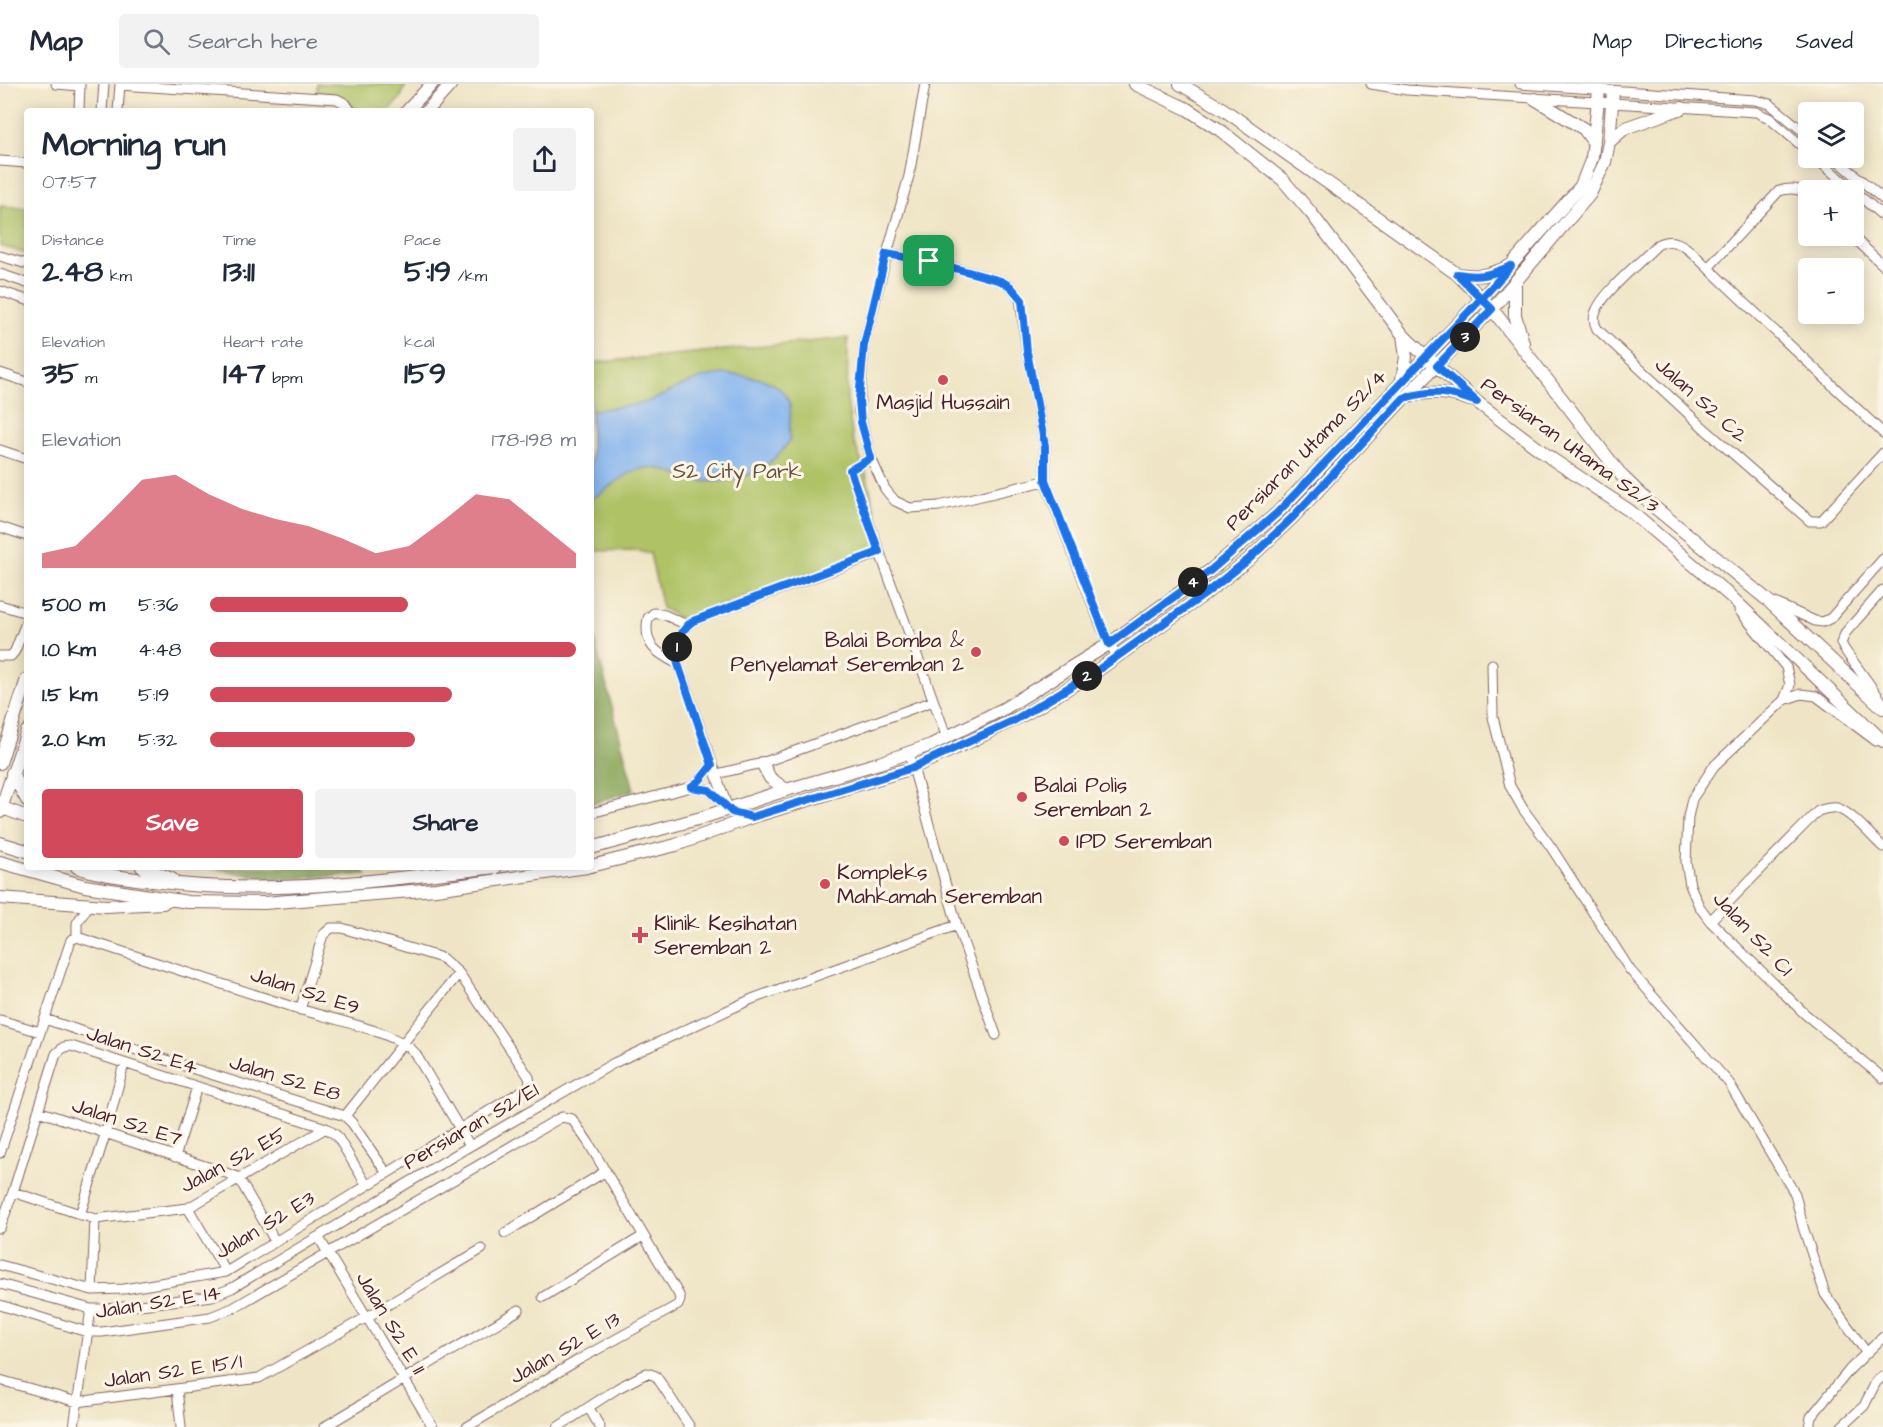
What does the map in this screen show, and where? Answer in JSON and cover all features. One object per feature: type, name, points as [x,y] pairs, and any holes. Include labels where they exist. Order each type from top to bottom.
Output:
[{"type":"main road","points":[[410,108],[421,84]]},
{"type":"main road","points":[[411,108],[432,84]]},
{"type":"main road","points":[[430,108],[451,84]]},
{"type":"main road","name":"Persiaran Utama S2/3","points":[[1135,84],[1187,109],[1220,130],[1283,180],[1311,213],[1403,335],[1477,402],[1552,459],[1630,511],[1729,595],[1883,741]]},
{"type":"main road","name":"Persiaran Utama S2/3","points":[[1180,84],[1223,109],[1457,274],[1492,309],[1622,476],[1653,506],[1766,598],[1883,708]]},
{"type":"main road","name":"Persiaran Utama S2/4","points":[[594,847],[879,763],[947,738],[1005,708],[1109,644],[1211,570],[1277,513],[1482,298],[1581,186],[1588,171],[1594,142],[1599,97]]},
{"type":"main road","name":"Persiaran Utama S2/4","points":[[594,866],[676,845],[752,817],[912,768],[1013,721],[1117,657],[1205,594],[1248,560],[1293,517],[1404,398],[1492,309],[1590,194],[1605,162],[1613,98]]},
{"type":"main road","points":[[1534,99],[1584,129],[1594,142]]},
{"type":"main road","points":[[1609,142],[1625,128],[1682,108]]},
{"type":"main road","points":[[1457,274],[1488,276],[1511,266]]},
{"type":"main road","points":[[1515,283],[1515,315],[1526,351]]},
{"type":"main road","points":[[1402,380],[1406,357],[1403,335]]},
{"type":"main road","points":[[1404,398],[1421,393],[1439,392],[1477,402]]},
{"type":"main road","points":[[0,763],[24,688]]},
{"type":"main road","points":[[1005,708],[1013,721]]},
{"type":"main road","points":[[24,739],[0,809],[24,816]]},
{"type":"main road","points":[[762,763],[770,777],[786,790]]},
{"type":"main road","points":[[12,773],[24,795]]},
{"type":"main road","points":[[728,809],[752,817]]},
{"type":"main road","points":[[0,843],[24,850]]},
{"type":"main road","name":"Persiaran Utama S2/4","points":[[0,862],[24,868]]},
{"type":"main road","name":"Persiaran Utama S2/4","points":[[30,870],[85,885],[188,902],[264,903],[436,889],[568,870]]},
{"type":"main road","points":[[88,870],[190,886],[264,888],[337,885],[470,870]]},
{"type":"main road","points":[[150,870],[190,886]]},
{"type":"main road","points":[[0,898],[106,906],[188,902]]},
{"type":"street","points":[[56,84],[80,85],[79,108]]},
{"type":"street","points":[[102,108],[104,84]]},
{"type":"street","points":[[923,84],[909,176],[886,254],[864,345],[859,400],[861,422],[871,458],[885,489],[895,501],[910,508],[939,506],[1045,480]]},
{"type":"street","points":[[1371,84],[1407,90],[1534,99],[1599,97]]},
{"type":"street","points":[[1520,84],[1613,98],[1743,99],[1770,104],[1798,127]]},
{"type":"street","points":[[118,108],[120,85],[314,93],[337,99],[349,108]]},
{"type":"street","points":[[1613,98],[1682,108],[1762,114],[1798,143]]},
{"type":"street","points":[[1742,111],[1743,99]]},
{"type":"street","points":[[0,161],[24,163]]},
{"type":"street","points":[[1827,168],[1841,180]]},
{"type":"street","points":[[1847,168],[1883,199]]},
{"type":"street","points":[[1798,189],[1788,188],[1779,191],[1708,268],[1883,433]]},
{"type":"street","points":[[1864,200],[1883,216]]},
{"type":"street","name":"Jalan S2 C2","points":[[1708,268],[1685,247],[1672,240],[1664,241],[1657,245],[1603,299],[1595,312],[1594,321],[1597,329],[1706,430],[1810,521],[1821,521],[1883,453]]},
{"type":"street","points":[[1863,246],[1883,265]]},
{"type":"street","points":[[886,254],[938,262],[1001,281],[1011,287],[1020,298],[1027,352],[1045,446],[1045,480],[1109,644],[1117,657]]},
{"type":"street","points":[[0,256],[24,263]]},
{"type":"street","points":[[0,274],[24,282]]},
{"type":"street","points":[[0,291],[24,299]]},
{"type":"street","points":[[0,373],[24,381]]},
{"type":"street","points":[[0,450],[24,458]]},
{"type":"street","points":[[871,458],[850,470],[947,738]]},
{"type":"street","points":[[0,527],[24,535]]},
{"type":"street","points":[[728,809],[675,653],[687,625],[879,552]]},
{"type":"street","points":[[1766,598],[1815,621],[1823,622],[1831,618],[1883,559]]},
{"type":"street","points":[[1883,590],[1846,632],[1841,643],[1883,703]]},
{"type":"street","points":[[1729,595],[1744,618],[1786,667],[1790,685],[1784,700]]},
{"type":"street","points":[[0,605],[24,612]]},
{"type":"street","points":[[678,664],[658,655],[650,643],[646,628],[648,618],[654,613],[665,615],[687,625]]},
{"type":"street","points":[[0,656],[11,656],[24,628]]},
{"type":"street","points":[[1492,664],[1493,717],[1510,786],[1630,970],[1729,1083],[1795,1194],[1803,1227],[1825,1294],[1866,1352]]},
{"type":"street","points":[[1784,700],[1801,694],[1816,696],[1883,745]]},
{"type":"street","name":"Jalan S2 C1","points":[[1784,700],[1714,766],[1692,799],[1688,817],[1686,862],[1690,885],[1699,906],[1710,921],[1805,1014],[1883,1078]]},
{"type":"street","points":[[594,812],[691,787],[714,770],[762,763],[933,701]]},
{"type":"street","points":[[909,753],[957,925],[996,1035]]},
{"type":"street","points":[[691,787],[712,792],[728,809]]},
{"type":"street","points":[[1710,921],[1818,811],[1838,808],[1883,847]]},
{"type":"street","points":[[0,1153],[4,1125],[45,1019],[70,940],[77,936],[77,923],[89,905]]},
{"type":"street","name":"Persiaran S2/E1","points":[[0,1284],[91,1309],[108,1309],[212,1296],[232,1288],[319,1238],[470,1146],[614,1063],[752,999],[957,925]]},
{"type":"street","points":[[300,1010],[323,935],[331,928],[342,928],[442,958],[459,973],[345,1116]]},
{"type":"street","name":"Jalan S2 E9","points":[[77,936],[300,1010],[395,1038],[415,1053],[470,1146]]},
{"type":"street","name":"Jalan S2 E3","points":[[0,1264],[92,1290],[124,1289],[226,1272],[366,1184],[528,1087],[529,1077],[459,973]]},
{"type":"street","name":"Jalan S2 E8","points":[[45,1019],[175,1063],[345,1116],[386,1172]]},
{"type":"street","points":[[0,1020],[40,1032]]},
{"type":"street","name":"Jalan S2 E4","points":[[0,1228],[56,1054],[59,1050],[71,1046],[326,1128]]},
{"type":"street","points":[[80,1215],[124,1064]]},
{"type":"street","points":[[175,1157],[197,1087]]},
{"type":"street","name":"Jalan S2 E7","points":[[38,1112],[238,1178]]},
{"type":"street","name":"Jalan S2 E 14","points":[[87,1332],[102,1332],[221,1314],[329,1254],[558,1119],[572,1119],[606,1171]]},
{"type":"street","points":[[326,1128],[337,1136],[366,1184]]},
{"type":"street","name":"Jalan S2 E5","points":[[13,1192],[94,1219],[188,1208],[326,1128]]},
{"type":"street","points":[[505,1233],[606,1171],[643,1236],[543,1297]]},
{"type":"street","points":[[238,1178],[275,1241]]},
{"type":"street","points":[[188,1208],[226,1272]]},
{"type":"street","points":[[92,1290],[94,1219]]},
{"type":"street","name":"Jalan S2 E 13","points":[[467,1427],[580,1359],[678,1305],[679,1295],[643,1236]]},
{"type":"street","name":"Jalan S2 E 11","points":[[319,1238],[433,1427]]},
{"type":"street","name":"Jalan S2 E 15/1","points":[[77,1402],[259,1378],[482,1249]]},
{"type":"street","points":[[0,1305],[87,1332]]},
{"type":"street","points":[[74,1427],[91,1309]]},
{"type":"street","points":[[324,1427],[519,1310]]},
{"type":"street","points":[[1809,1425],[1811,1418],[1850,1369],[1883,1337]]},
{"type":"street","points":[[558,1427],[618,1388],[647,1373],[656,1376],[690,1427]]},
{"type":"street","points":[[1841,1427],[1864,1406],[1876,1382],[1883,1376]]},
{"type":"street","points":[[0,1380],[77,1402]]},
{"type":"street","points":[[177,1389],[181,1427]]},
{"type":"street","points":[[589,1408],[600,1427]]},
{"type":"green space","points":[[317,84],[406,84],[400,99],[390,108],[354,108],[344,98],[317,92]]},
{"type":"green space","points":[[0,206],[24,208],[24,253],[0,246]]},
{"type":"green space","name":"S2 City Park","points":[[848,338],[847,400],[853,440],[865,470],[884,548],[681,619],[662,608],[650,553],[637,550],[594,551],[594,363]]},
{"type":"green space","points":[[594,639],[634,790],[594,803]]},
{"type":"green space","points":[[221,870],[362,870],[367,874],[274,879]]},
{"type":"water","points":[[715,375],[761,379],[770,382],[784,393],[791,410],[790,440],[781,452],[759,470],[733,480],[690,479],[658,468],[646,468],[631,472],[594,497],[594,410],[642,403],[681,386]]},
{"type":"place","name":"Masjid Hussain","points":[[943,380]]},
{"type":"place","name":"Balai Bomba & Penyelamat Seremban 2","points":[[976,652]]},
{"type":"place","name":"Balai Polis Seremban 2","points":[[1022,797]]},
{"type":"place","name":"IPD Seremban","points":[[1064,841]]},
{"type":"place","name":"Kompleks Mahkamah Seremban","points":[[825,884]]},
{"type":"place","name":"Klinik Kesihatan Seremban 2","points":[[640,935]]},
{"type":"route","points":[[929,261],[886,254],[864,345],[859,412],[871,458],[850,470],[879,552],[693,621],[687,625],[680,637],[675,653],[712,765],[691,787],[712,792],[728,809],[739,815],[752,817],[883,778],[912,768],[1013,721],[1117,657],[1248,560],[1293,517],[1404,398],[1421,393],[1439,392],[1477,402],[1437,366],[1492,309],[1482,298],[1457,274],[1488,276],[1511,266],[1482,298],[1277,513],[1211,570],[1109,644],[1045,480],[1045,446],[1027,352],[1022,300],[1011,287],[1001,281],[929,261]]}]
